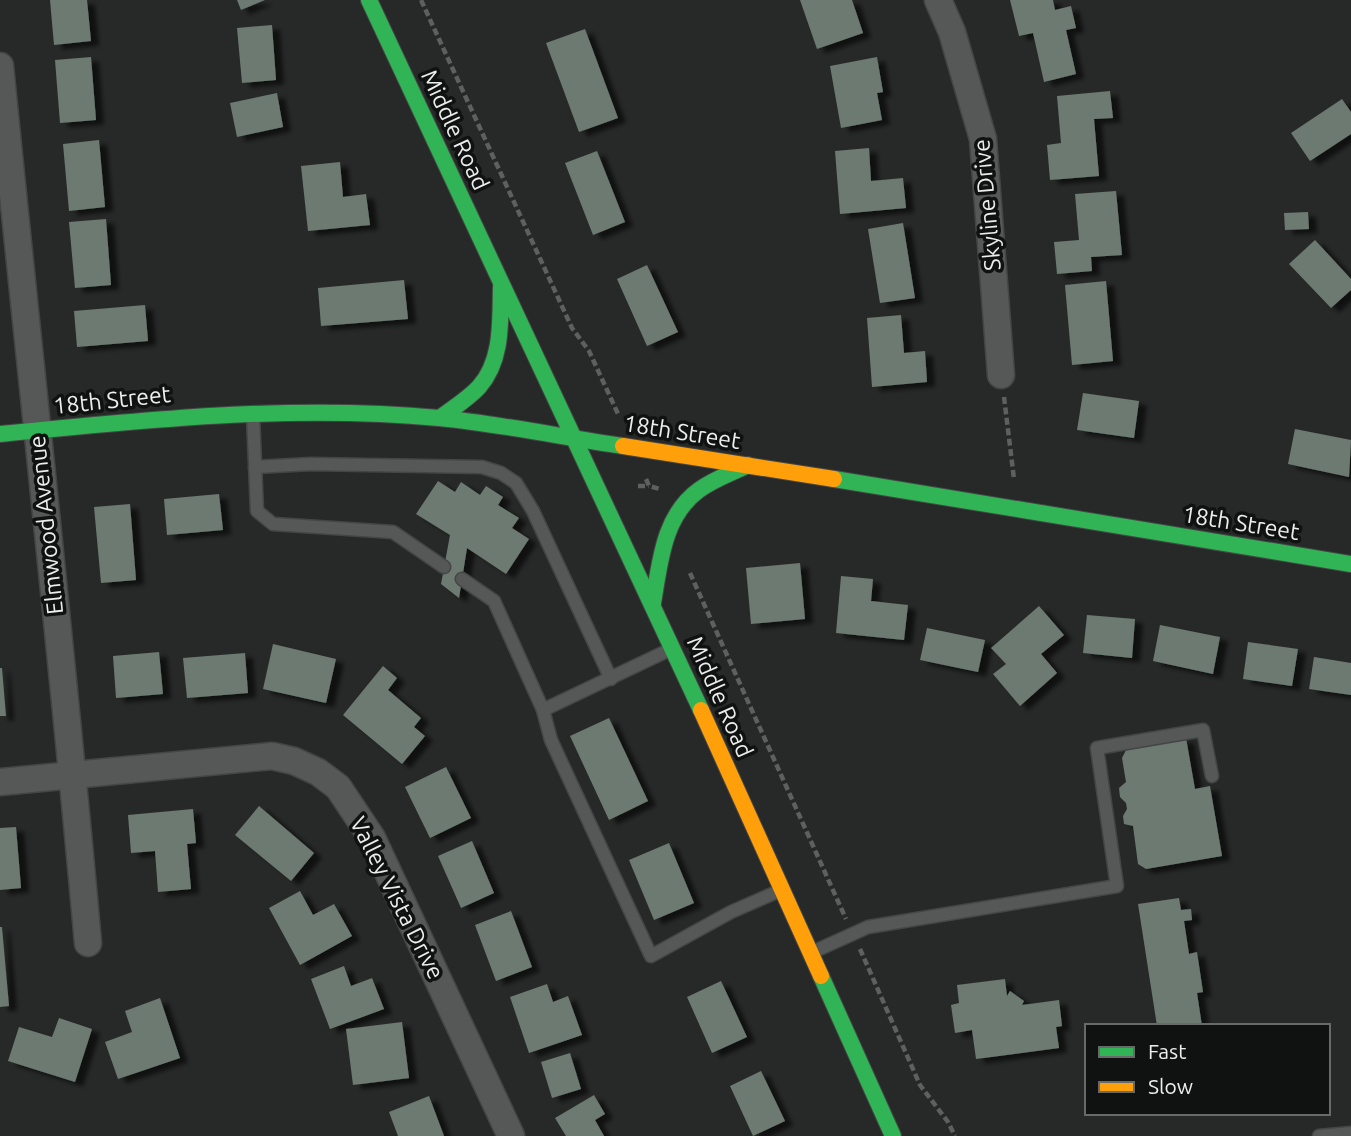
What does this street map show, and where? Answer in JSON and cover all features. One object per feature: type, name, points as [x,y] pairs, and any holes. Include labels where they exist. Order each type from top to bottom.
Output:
[{"type":"main road","name":"Middle Road","points":[[369,0],[653,603],[893,1136]]},
{"type":"main road","name":"Middle Road","points":[[440,418],[479,387],[493,366],[499,349],[501,279]]},
{"type":"main road","name":"18th Street","points":[[0,434],[253,412],[440,418],[748,465],[1351,564]]},
{"type":"main road","points":[[653,603],[667,531],[683,504],[696,491],[748,465]]},
{"type":"street","name":"Skyline Drive","points":[[937,0],[953,32],[983,139],[1001,375]]},
{"type":"street","name":"Elmwood Avenue","points":[[0,66],[88,943]]},
{"type":"street","name":"Valley Vista Drive","points":[[0,782],[272,755],[318,772],[338,787],[372,838],[511,1136]]},
{"type":"lane","points":[[253,412],[257,511],[273,524],[393,532],[444,567]]},
{"type":"lane","points":[[255,467],[311,464],[458,466],[482,467],[501,473],[516,483],[533,512],[611,679]]},
{"type":"lane","points":[[462,579],[494,601],[543,710],[551,740],[651,956],[731,912],[782,890]]},
{"type":"lane","points":[[543,710],[673,648]]},
{"type":"lane","points":[[811,953],[868,927],[1117,886],[1097,748],[1203,730],[1212,776]]},
{"type":"lane","points":[[1319,1136],[1351,1133]]},
{"type":"path","points":[[421,0],[572,328],[589,351],[610,394]]},
{"type":"path","points":[[1001,375],[1018,509]]},
{"type":"path","points":[[641,469],[649,486]]},
{"type":"path","points":[[638,486],[671,492]]},
{"type":"path","points":[[688,562],[689,570],[845,918]]},
{"type":"path","points":[[862,954],[920,1085],[948,1122],[955,1136]]},
{"type":"building","points":[[50,0],[87,0],[91,41],[54,45]]},
{"type":"building","points":[[237,0],[265,0],[241,10]]},
{"type":"building","points":[[800,0],[852,0],[863,33],[817,49]]},
{"type":"building","points":[[1010,0],[1053,0],[1055,10],[1071,6],[1076,28],[1066,30],[1076,74],[1044,82],[1033,33],[1019,36]]},
{"type":"building","points":[[272,25],[276,80],[242,83],[237,28]]},
{"type":"building","points":[[585,29],[618,118],[579,132],[546,43]]},
{"type":"building","points":[[91,57],[96,120],[60,123],[55,60]]},
{"type":"building","points":[[877,57],[883,92],[877,93],[882,120],[841,128],[830,66]]},
{"type":"building","points":[[1110,91],[1113,118],[1094,119],[1099,176],[1050,180],[1047,145],[1061,143],[1057,96]]},
{"type":"building","points":[[277,93],[283,127],[237,137],[230,103]]},
{"type":"building","points":[[1342,99],[1351,112],[1351,134],[1310,161],[1291,133]]},
{"type":"building","points":[[99,140],[105,207],[69,211],[63,144]]},
{"type":"building","points":[[869,148],[871,181],[903,178],[906,208],[840,214],[835,151]]},
{"type":"building","points":[[597,151],[625,222],[593,235],[565,163]]},
{"type":"building","points":[[340,162],[343,197],[366,194],[370,225],[308,231],[301,166]]},
{"type":"building","points":[[1116,191],[1122,255],[1091,257],[1092,271],[1057,274],[1054,242],[1079,240],[1075,194]]},
{"type":"building","points":[[1308,212],[1309,229],[1285,230],[1284,213]]},
{"type":"building","points":[[106,219],[111,285],[75,288],[69,222]]},
{"type":"building","points":[[903,223],[915,298],[880,303],[868,229]]},
{"type":"building","points":[[1315,240],[1351,279],[1351,290],[1331,308],[1289,264]]},
{"type":"building","points":[[647,265],[678,332],[647,346],[617,279]]},
{"type":"building","points":[[404,280],[408,319],[321,326],[318,288]]},
{"type":"building","points":[[1106,281],[1113,361],[1072,365],[1065,285]]},
{"type":"building","points":[[145,305],[148,341],[77,347],[74,311]]},
{"type":"building","points":[[901,315],[904,353],[925,351],[927,382],[872,387],[867,318]]},
{"type":"building","points":[[1083,393],[1139,401],[1134,438],[1077,430]]},
{"type":"building","points":[[1295,429],[1351,440],[1349,477],[1288,464]]},
{"type":"building","points":[[438,481],[455,492],[461,482],[480,495],[486,486],[503,497],[498,505],[519,518],[512,528],[529,539],[506,574],[467,548],[459,598],[441,584],[450,535],[416,514]]},
{"type":"building","points":[[219,494],[223,530],[167,535],[164,499]]},
{"type":"building","points":[[130,504],[136,580],[101,583],[94,507]]},
{"type":"building","points":[[800,563],[805,619],[751,624],[746,568]]},
{"type":"building","points":[[841,576],[873,579],[871,601],[908,605],[904,640],[836,633]]},
{"type":"building","points":[[1039,606],[1064,635],[1041,654],[1057,673],[1020,706],[993,674],[1006,664],[991,648]]},
{"type":"building","points":[[1087,615],[1135,619],[1132,658],[1083,653]]},
{"type":"building","points":[[1160,625],[1220,637],[1213,674],[1153,661]]},
{"type":"building","points":[[927,628],[985,640],[978,672],[920,660]]},
{"type":"building","points":[[1248,642],[1298,649],[1292,686],[1243,679]]},
{"type":"building","points":[[273,644],[336,659],[326,703],[263,689]]},
{"type":"building","points":[[159,652],[163,694],[116,698],[113,656]]},
{"type":"building","points":[[245,653],[248,693],[187,698],[183,658]]},
{"type":"building","points":[[1314,657],[1351,663],[1351,695],[1309,689]]},
{"type":"building","points":[[383,666],[397,678],[388,690],[421,718],[414,727],[425,736],[402,764],[343,715]]},
{"type":"building","points":[[2,668],[6,716],[0,716]]},
{"type":"building","points":[[609,718],[648,801],[609,820],[570,736]]},
{"type":"building","points":[[1186,738],[1195,789],[1210,786],[1222,856],[1146,869],[1138,864],[1133,826],[1124,824],[1123,816],[1127,809],[1126,803],[1120,797],[1119,788],[1126,782],[1122,758],[1127,748]]},
{"type":"building","points":[[446,767],[471,818],[430,838],[405,787]]},
{"type":"building","points":[[259,806],[314,853],[291,881],[235,835]]},
{"type":"building","points":[[193,809],[196,843],[187,844],[191,889],[158,892],[155,851],[131,853],[128,815]]},
{"type":"building","points":[[16,827],[21,888],[0,890],[0,828]]},
{"type":"building","points":[[472,841],[494,893],[461,908],[438,856]]},
{"type":"building","points":[[669,843],[694,903],[654,920],[629,860]]},
{"type":"building","points":[[300,891],[313,915],[334,904],[352,936],[300,965],[269,908]]},
{"type":"building","points":[[1179,898],[1181,910],[1191,909],[1192,920],[1184,921],[1189,954],[1197,952],[1203,992],[1197,993],[1202,1024],[1157,1024],[1138,904]]},
{"type":"building","points":[[511,911],[532,967],[496,981],[475,925]]},
{"type":"building","points":[[0,927],[9,1006],[0,1007]]},
{"type":"building","points":[[344,966],[351,986],[372,978],[384,1009],[330,1029],[311,979]]},
{"type":"building","points":[[1005,979],[1007,996],[1010,991],[1024,1001],[1022,1005],[1059,1000],[1062,1026],[1056,1027],[1059,1048],[976,1059],[972,1030],[955,1033],[951,1005],[959,1003],[957,985]]},
{"type":"building","points":[[721,981],[747,1037],[712,1053],[687,997]]},
{"type":"building","points":[[547,984],[553,1002],[568,996],[582,1035],[529,1053],[510,997]]},
{"type":"building","points":[[160,998],[180,1058],[118,1079],[105,1042],[132,1032],[125,1011]]},
{"type":"building","points":[[59,1018],[92,1029],[75,1082],[8,1061],[19,1027],[52,1037]]},
{"type":"building","points":[[402,1022],[409,1078],[353,1085],[346,1029]]},
{"type":"building","points":[[570,1053],[581,1089],[552,1098],[541,1062]]},
{"type":"building","points":[[761,1071],[785,1121],[753,1136],[730,1086]]},
{"type":"building","points":[[594,1095],[605,1114],[595,1120],[604,1136],[566,1136],[555,1118]]},
{"type":"building","points":[[429,1096],[444,1136],[398,1136],[389,1112]]},
{"type":"traffic: fast","points":[[369,0],[701,710]]},
{"type":"traffic: fast","points":[[440,418],[479,387],[487,376],[499,340],[501,287]]},
{"type":"traffic: fast","points":[[0,434],[274,413],[384,414],[508,427],[623,446]]},
{"type":"traffic: fast","points":[[653,603],[665,541],[678,513],[699,490],[748,465]]},
{"type":"traffic: fast","points":[[834,479],[1351,564]]},
{"type":"traffic: fast","points":[[821,976],[893,1136]]},
{"type":"traffic: slow","points":[[623,446],[834,479]]},
{"type":"traffic: slow","points":[[701,710],[821,976]]}]
